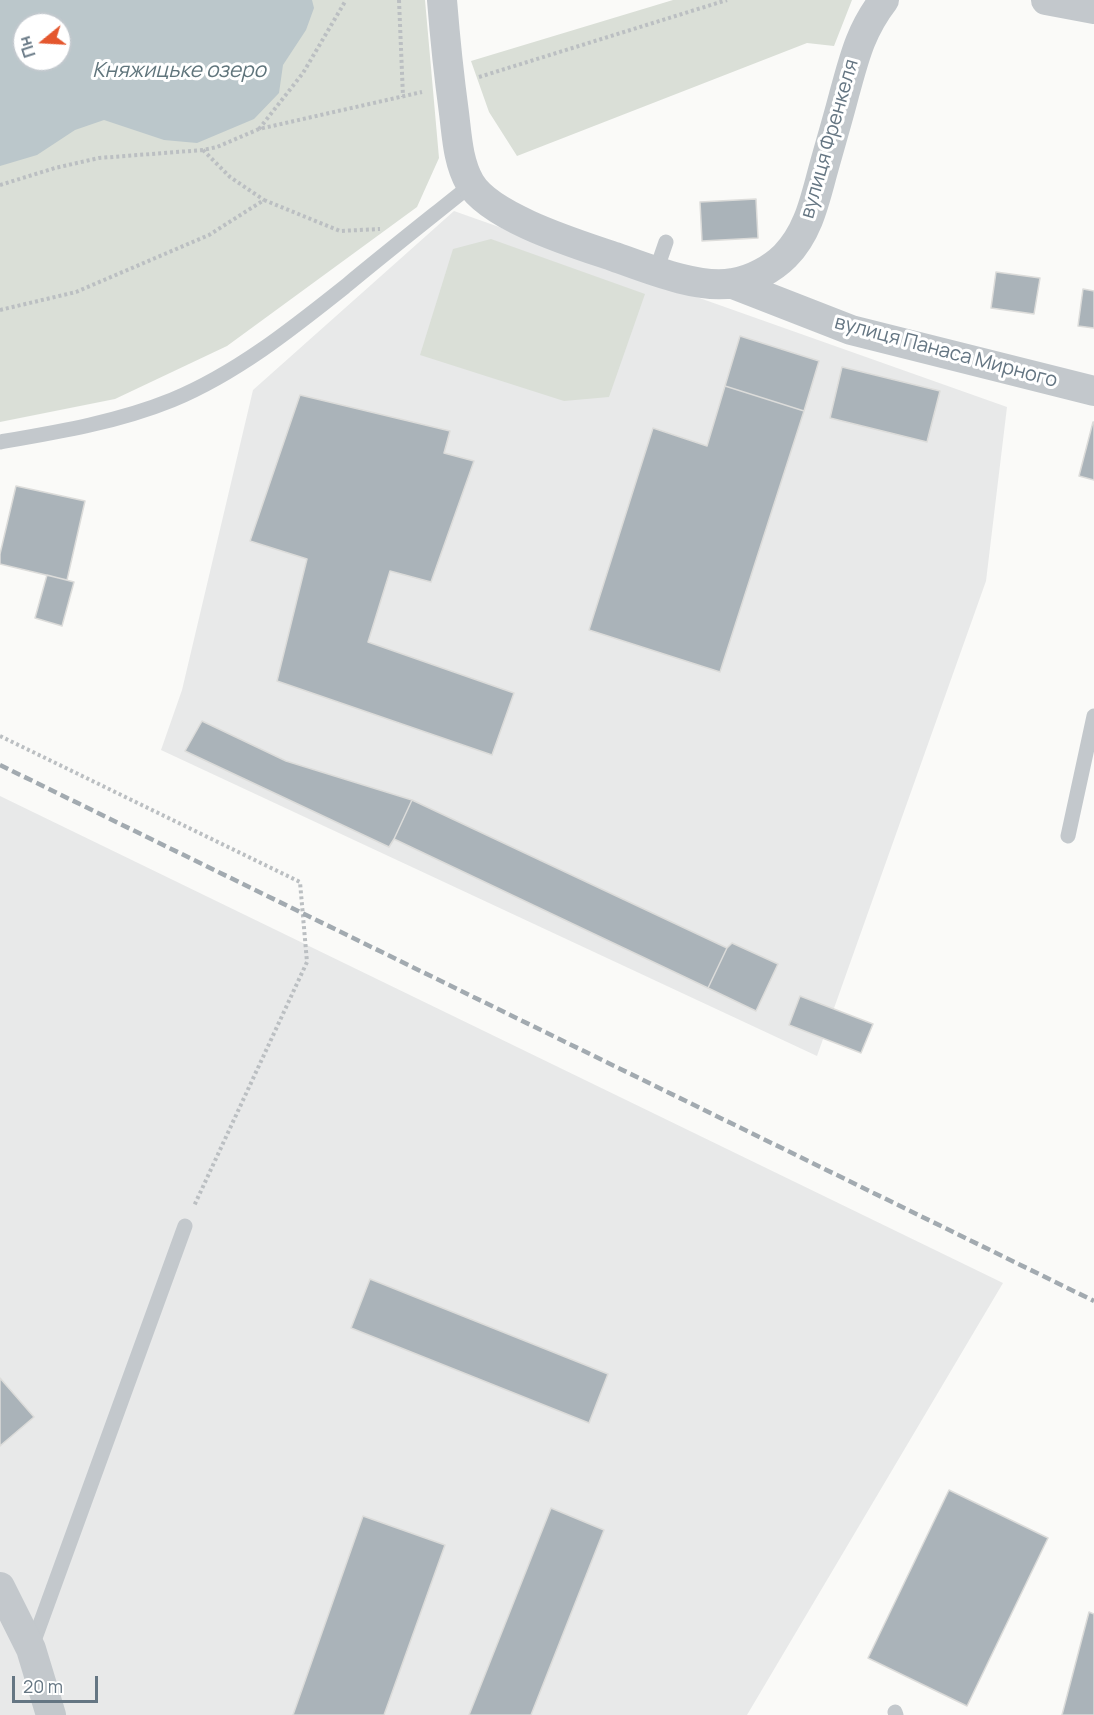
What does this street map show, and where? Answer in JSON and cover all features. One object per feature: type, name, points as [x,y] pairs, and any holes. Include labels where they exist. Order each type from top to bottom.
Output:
[{"type":"street","points":[[442,0],[459,151],[463,168],[471,185],[483,197],[527,224],[656,271],[689,281],[733,284]]},
{"type":"street","name":"вулиця Френкеля","points":[[733,284],[765,271],[784,257],[800,238],[812,210],[858,44],[872,15],[884,0]]},
{"type":"street","points":[[1046,0],[1094,9]]},
{"type":"street","name":"вулиця Панаса Мирного","points":[[733,284],[851,330],[1094,391]]},
{"type":"street","points":[[0,1587],[31,1648],[51,1715]]},
{"type":"lane","points":[[0,442],[47,434],[144,411],[207,383],[286,332],[471,185]]},
{"type":"lane","points":[[656,271],[666,242]]},
{"type":"lane","points":[[1068,836],[1094,716]]},
{"type":"lane","points":[[31,1648],[185,1226]]},
{"type":"path","points":[[259,129],[303,73],[346,0]]},
{"type":"path","points":[[399,0],[403,98]]},
{"type":"path","points":[[0,185],[55,168],[99,158],[217,147],[259,129],[450,86],[727,0]]},
{"type":"path","points":[[203,150],[230,177],[264,200],[340,231],[420,226]]},
{"type":"path","points":[[0,310],[76,292],[209,235],[264,200]]},
{"type":"path","points":[[0,736],[300,882],[307,963],[185,1226]]},
{"type":"shaded area","points":[[0,0],[425,0],[439,158],[417,207],[227,346],[115,399],[0,422]]},
{"type":"shaded area","points":[[673,0],[852,0],[834,46],[807,43],[517,156],[489,112],[471,61]]},
{"type":"shaded area","points":[[454,211],[1007,407],[986,581],[817,1056],[161,750],[182,690],[253,390]]},
{"type":"shaded area","points":[[491,239],[645,294],[609,397],[564,401],[420,355],[453,249]]},
{"type":"shaded area","points":[[0,796],[1003,1283],[747,1715],[0,1715]]},
{"type":"water","name":"Княжицьке озеро","points":[[0,0],[312,0],[314,8],[306,30],[283,65],[279,93],[254,119],[197,143],[164,140],[104,120],[75,130],[37,155],[0,166]]},
{"type":"building","points":[[756,199],[758,238],[702,241],[700,202]]},
{"type":"building","points":[[996,272],[1040,278],[1034,314],[991,308]]},
{"type":"building","points":[[1083,289],[1094,291],[1094,328],[1078,326]]},
{"type":"building","points":[[740,336],[819,361],[804,411],[725,386]]},
{"type":"building","points":[[842,367],[940,391],[927,442],[830,418]]},
{"type":"building","points":[[725,386],[804,411],[720,672],[589,630],[653,428],[707,446]]},
{"type":"building","points":[[300,395],[450,431],[444,453],[474,461],[431,582],[390,571],[368,642],[514,693],[492,755],[277,681],[307,559],[250,541]]},
{"type":"building","points":[[1094,422],[1094,480],[1079,476]]},
{"type":"building","points":[[16,486],[85,501],[67,580],[0,564],[0,554]]},
{"type":"building","points":[[47,575],[74,582],[62,626],[35,618]]},
{"type":"building","points":[[202,721],[286,761],[412,800],[389,847],[185,751]]},
{"type":"building","points":[[412,800],[727,948],[708,988],[394,839]]},
{"type":"building","points":[[732,943],[778,964],[756,1011],[708,988],[727,948]]},
{"type":"building","points":[[800,996],[873,1024],[861,1053],[789,1025]]},
{"type":"building","points":[[370,1279],[608,1374],[589,1423],[351,1328]]},
{"type":"building","points":[[0,1378],[34,1417],[0,1446]]},
{"type":"building","points":[[949,1490],[1048,1538],[967,1706],[868,1658]]},
{"type":"building","points":[[551,1508],[604,1530],[531,1715],[469,1715]]},
{"type":"building","points":[[363,1516],[445,1545],[384,1715],[293,1715]]},
{"type":"building","points":[[1089,1612],[1094,1614],[1094,1715],[1062,1715]]},
{"type":"railway","points":[[0,765],[1094,1301]]}]
